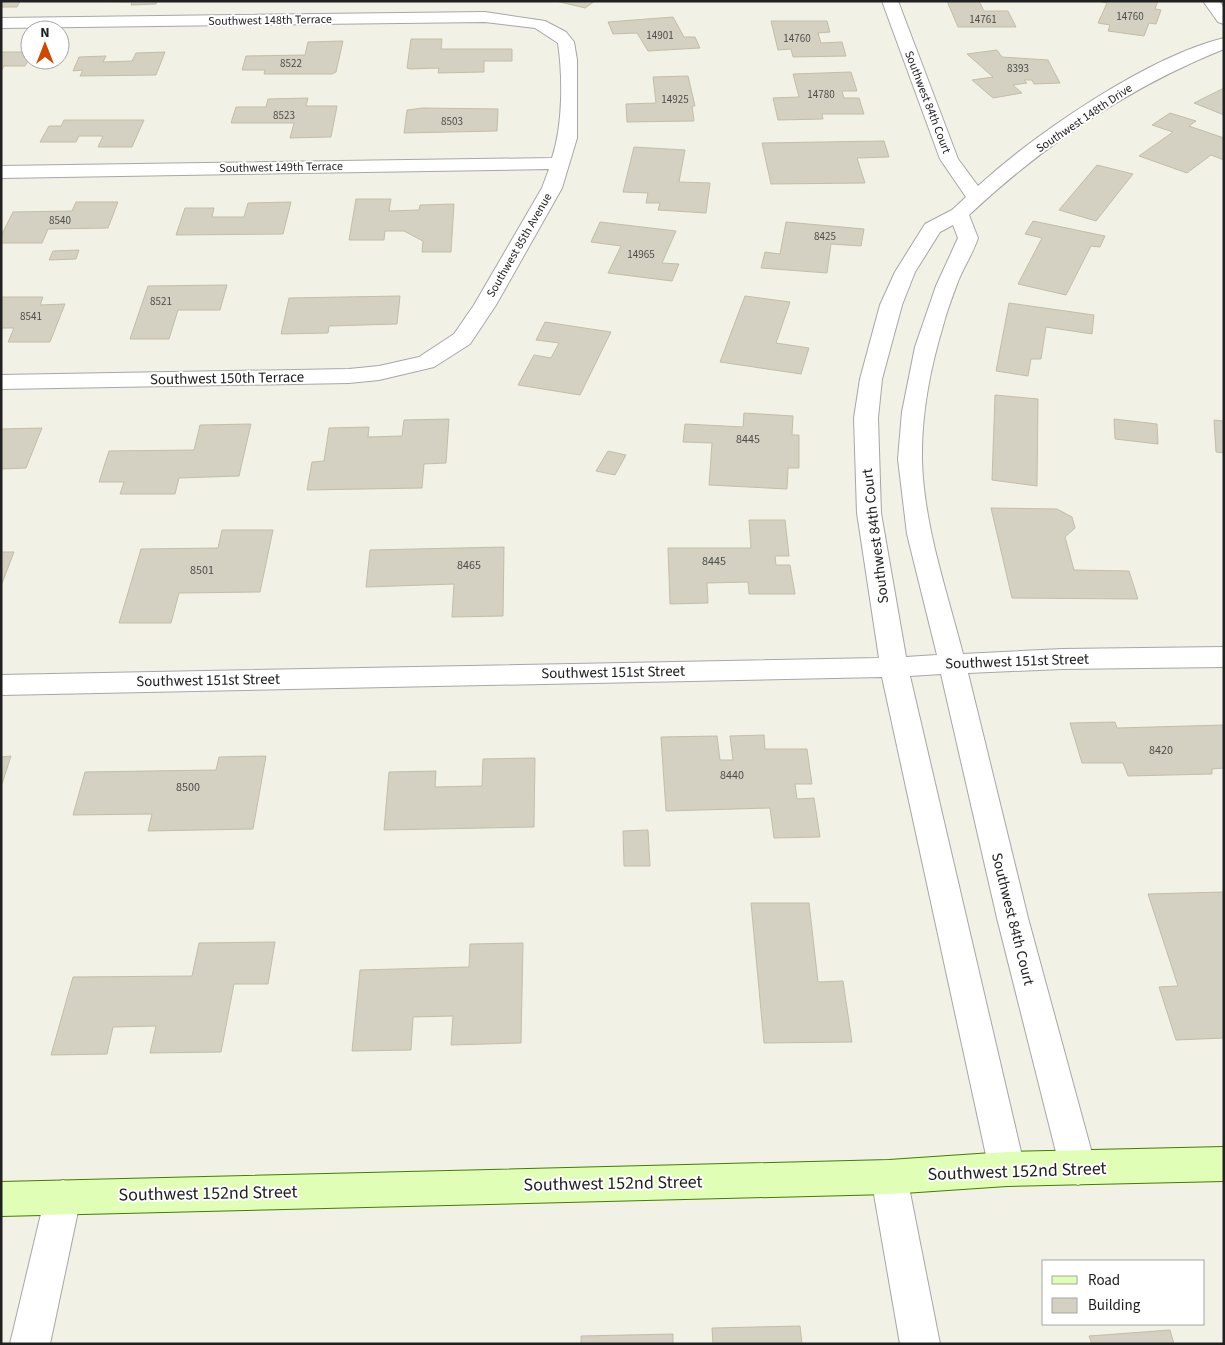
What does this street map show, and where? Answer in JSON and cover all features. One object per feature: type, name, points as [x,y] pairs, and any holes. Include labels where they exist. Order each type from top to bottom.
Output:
[{"type":"main road","name":"Southwest 152nd Street","points":[[1,1199],[889,1177],[1007,1169],[1224,1164]]},
{"type":"street","name":"Southwest 84th Court","points":[[890,1],[967,206],[968,238],[947,283],[931,326],[914,411],[910,456],[915,508],[923,552],[952,663],[979,785],[1078,1168]]},
{"type":"street","points":[[1211,1],[1224,18]]},
{"type":"street","name":"Southwest 148th Terrace","points":[[1,23],[485,17],[539,24]]},
{"type":"street","name":"Southwest 85th Avenue","points":[[448,350],[462,339],[481,312],[541,210],[561,163],[568,138],[569,50],[560,35],[539,24]]},
{"type":"street","name":"Southwest 148th Drive","points":[[967,206],[1062,130],[1102,102],[1174,63],[1224,43]]},
{"type":"street","name":"Southwest 149th Terrace","points":[[1,172],[561,163]]},
{"type":"street","name":"Southwest 84th Court","points":[[967,206],[932,228],[905,272],[891,305],[871,379],[866,418],[869,513],[894,667],[1007,1169]]},
{"type":"street","name":"Southwest 150th Terrace","points":[[1,382],[349,376],[403,369],[426,362],[448,350]]},
{"type":"street","name":"Southwest 151st Street","points":[[1,685],[894,667],[952,663],[1224,657]]},
{"type":"street","points":[[889,1177],[920,1344]]},
{"type":"street","points":[[30,1344],[63,1197]]},
{"type":"building","points":[[1,1],[20,1],[17,7],[1,7]]},
{"type":"building","points":[[70,1],[157,1],[156,4],[131,5],[132,2]]},
{"type":"building","points":[[556,1],[595,1],[585,8]]},
{"type":"building","points":[[947,1],[979,1],[984,11],[1008,11],[1016,27],[958,27]]},
{"type":"building","points":[[1097,1],[1158,1],[1155,9],[1161,10],[1156,24],[1149,23],[1144,36],[1108,31],[1110,25],[1098,23],[1107,3]]},
{"type":"building","points":[[673,17],[684,37],[695,37],[700,48],[648,51],[637,33],[613,34],[608,22]]},
{"type":"building","points":[[771,21],[827,21],[830,32],[818,33],[821,43],[842,42],[846,56],[793,57],[791,49],[778,50]]},
{"type":"building","points":[[411,39],[442,39],[441,49],[512,49],[512,61],[484,61],[484,72],[438,73],[439,68],[410,69],[407,68]]},
{"type":"building","points":[[343,41],[336,72],[332,74],[264,74],[265,70],[242,70],[246,56],[305,55],[308,42]]},
{"type":"building","points":[[997,50],[1002,57],[1048,60],[1060,83],[1034,84],[1032,80],[1024,80],[1027,83],[1013,85],[1022,93],[993,98],[972,80],[993,77],[967,54]]},
{"type":"building","points":[[1,52],[20,52],[20,66],[4,66],[1,71]]},
{"type":"building","points":[[165,52],[156,75],[80,76],[83,70],[73,71],[79,57],[106,56],[103,62],[132,61],[136,53]]},
{"type":"building","points":[[851,72],[857,91],[842,91],[844,98],[859,98],[864,114],[822,114],[823,119],[778,120],[773,98],[799,97],[793,74]]},
{"type":"building","points":[[688,76],[695,106],[692,106],[694,121],[627,122],[626,104],[656,103],[653,77]]},
{"type":"building","points":[[1224,88],[1224,115],[1194,103]]},
{"type":"building","points":[[308,98],[306,106],[337,106],[331,137],[290,138],[294,123],[231,123],[236,107],[266,107],[268,99]]},
{"type":"building","points":[[423,108],[498,109],[497,131],[404,133],[407,110]]},
{"type":"building","points":[[1170,113],[1196,121],[1189,126],[1224,138],[1224,160],[1211,155],[1187,173],[1139,156],[1173,132],[1152,125]]},
{"type":"building","points":[[64,120],[144,120],[132,147],[98,147],[103,136],[79,136],[76,142],[40,142],[49,126],[61,126]]},
{"type":"building","points":[[884,141],[889,157],[857,158],[865,183],[771,184],[762,143]]},
{"type":"building","points":[[634,147],[685,150],[679,182],[710,183],[706,213],[658,210],[660,203],[646,203],[648,193],[623,192]]},
{"type":"building","points":[[1097,165],[1133,174],[1096,221],[1059,210]]},
{"type":"building","points":[[356,199],[391,199],[389,211],[419,210],[420,205],[454,204],[451,252],[422,252],[423,241],[404,231],[385,231],[384,240],[349,240]]},
{"type":"building","points":[[76,202],[118,202],[108,228],[48,229],[42,243],[1,243],[1,236],[13,212],[72,211]]},
{"type":"building","points":[[291,202],[283,234],[176,235],[185,208],[214,208],[212,217],[244,217],[248,203]]},
{"type":"building","points":[[1033,221],[1105,236],[1100,247],[1091,246],[1066,295],[1018,284],[1042,238],[1025,234]]},
{"type":"building","points":[[600,222],[676,231],[662,263],[679,264],[672,281],[608,273],[621,246],[591,242]]},
{"type":"building","points":[[786,222],[864,229],[861,246],[831,244],[827,273],[761,268],[765,252],[780,254]]},
{"type":"building","points":[[79,250],[76,259],[49,260],[53,251]]},
{"type":"building","points":[[227,285],[220,310],[178,310],[169,339],[130,339],[148,286]]},
{"type":"building","points":[[400,296],[397,324],[329,326],[328,333],[281,334],[289,298]]},
{"type":"building","points":[[745,296],[790,302],[776,343],[809,348],[801,374],[720,362]]},
{"type":"building","points":[[1,297],[43,297],[40,305],[65,304],[50,342],[8,342],[14,328],[1,328]]},
{"type":"building","points":[[1009,303],[1094,315],[1092,334],[1046,327],[1041,359],[1031,359],[1028,376],[996,371]]},
{"type":"building","points":[[545,322],[611,332],[580,395],[518,385],[534,355],[551,358],[559,343],[536,340]]},
{"type":"building","points":[[995,395],[1038,399],[1037,486],[992,480]]},
{"type":"building","points":[[744,413],[793,416],[792,435],[799,435],[799,468],[788,468],[787,489],[709,485],[712,443],[683,442],[685,424],[743,427]]},
{"type":"building","points":[[449,419],[446,463],[424,464],[422,488],[307,490],[312,462],[324,461],[329,428],[369,427],[368,437],[402,436],[404,420]]},
{"type":"building","points":[[1114,419],[1157,424],[1158,444],[1115,439]]},
{"type":"building","points":[[1214,420],[1224,421],[1224,453],[1216,452]]},
{"type":"building","points":[[251,424],[239,476],[179,478],[175,494],[120,494],[124,482],[99,482],[109,451],[194,450],[200,425]]},
{"type":"building","points":[[42,428],[26,468],[1,469],[1,429]]},
{"type":"building","points":[[608,451],[626,455],[615,475],[596,471]]},
{"type":"building","points":[[991,508],[1057,509],[1072,517],[1075,528],[1065,537],[1074,570],[1129,571],[1138,599],[1012,598]]},
{"type":"building","points":[[749,520],[785,520],[789,556],[775,556],[776,565],[790,565],[795,594],[749,594],[748,582],[707,583],[708,603],[670,604],[668,548],[751,548]]},
{"type":"building","points":[[222,530],[273,530],[260,592],[179,593],[171,623],[119,623],[141,549],[218,548]]},
{"type":"building","points":[[504,547],[503,616],[452,617],[454,584],[366,587],[370,550]]},
{"type":"building","points":[[1,552],[14,552],[1,586]]},
{"type":"building","points":[[1115,722],[1117,728],[1224,725],[1224,768],[1212,769],[1212,774],[1128,776],[1123,763],[1082,763],[1070,723]]},
{"type":"building","points":[[764,735],[765,749],[807,749],[812,784],[795,784],[797,799],[814,798],[820,837],[774,838],[770,808],[666,811],[661,737],[717,736],[720,760],[733,760],[730,736]]},
{"type":"building","points":[[11,756],[1,787],[1,757]]},
{"type":"building","points":[[266,756],[253,829],[148,831],[152,814],[73,815],[85,772],[216,770],[219,757]]},
{"type":"building","points":[[535,758],[534,827],[384,830],[389,772],[436,771],[435,787],[482,786],[483,759]]},
{"type":"building","points":[[648,830],[650,866],[624,866],[623,831]]},
{"type":"building","points":[[1224,892],[1224,1038],[1176,1040],[1159,987],[1178,986],[1148,894]]},
{"type":"building","points":[[751,903],[809,903],[818,982],[843,981],[852,1042],[764,1043]]},
{"type":"building","points":[[275,942],[268,984],[234,984],[221,1052],[150,1053],[156,1026],[113,1027],[107,1054],[51,1055],[73,977],[192,976],[199,943]]},
{"type":"building","points":[[523,943],[521,1043],[451,1045],[453,1016],[413,1017],[411,1050],[352,1051],[360,970],[469,967],[470,944]]},
{"type":"building","points":[[800,1326],[802,1344],[713,1344],[712,1328]]},
{"type":"building","points":[[1170,1330],[1174,1344],[1092,1344],[1089,1336]]},
{"type":"building","points":[[673,1334],[673,1344],[581,1344],[581,1336]]}]
